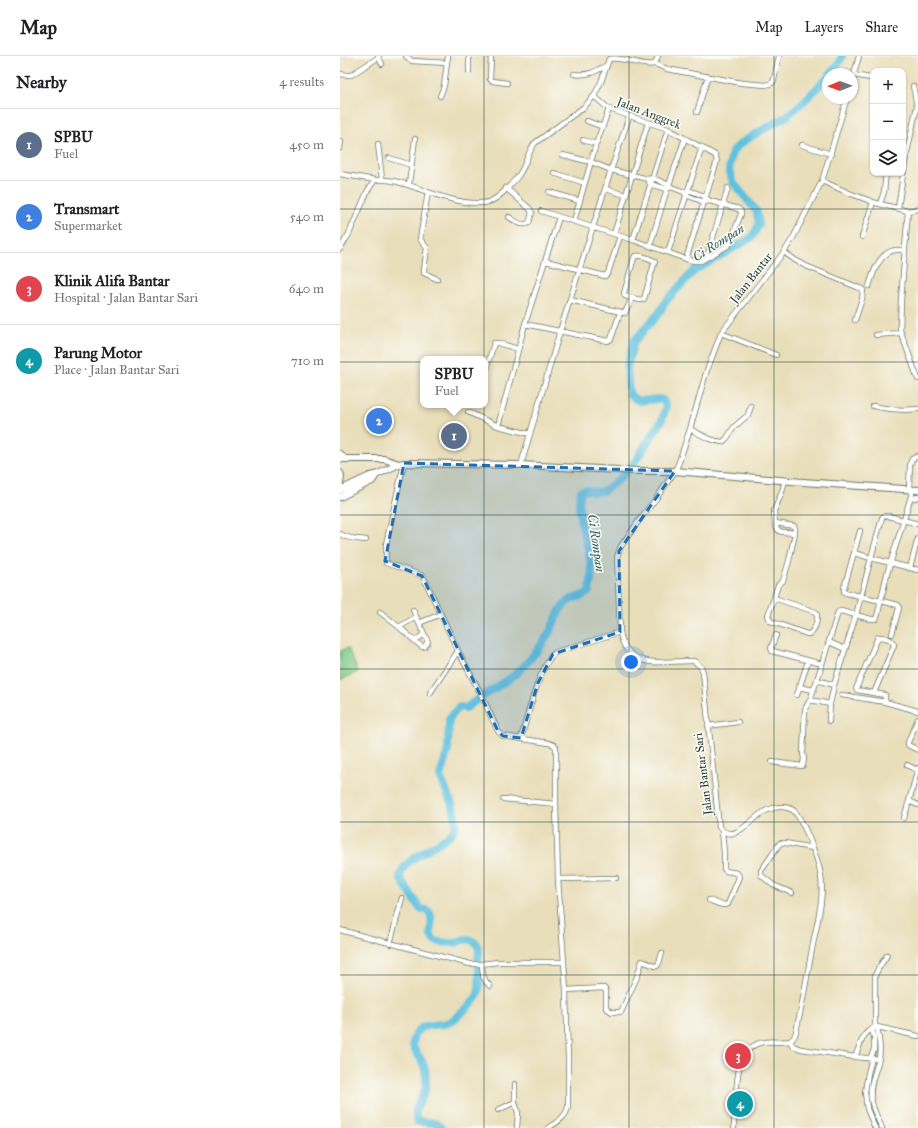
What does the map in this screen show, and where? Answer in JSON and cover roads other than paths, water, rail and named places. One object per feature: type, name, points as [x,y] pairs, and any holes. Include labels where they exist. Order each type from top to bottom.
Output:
[{"type":"main road","points":[[343,459],[384,459],[402,463],[675,471],[913,490]]},
{"type":"main road","points":[[340,490],[402,463]]},
{"type":"main road","points":[[340,473],[342,476],[340,484]]},
{"type":"main road","points":[[340,497],[372,481],[376,475]]},
{"type":"street","points":[[340,74],[351,75],[378,56],[382,64]]},
{"type":"street","points":[[406,56],[412,61],[447,62]]},
{"type":"street","points":[[440,96],[444,86],[448,56]]},
{"type":"street","points":[[469,56],[469,71]]},
{"type":"street","points":[[491,56],[490,79],[508,84]]},
{"type":"street","points":[[655,64],[658,56]]},
{"type":"street","points":[[340,174],[375,180],[390,180],[409,184],[428,192],[466,203],[486,203],[492,201],[517,176],[523,168],[534,143],[584,108],[594,96],[602,82],[608,61],[611,59],[647,65],[655,64],[667,69],[742,83],[766,85],[772,83],[774,80],[779,56]]},
{"type":"street","points":[[856,68],[859,56]]},
{"type":"street","points":[[574,74],[589,74],[607,66]]},
{"type":"street","points":[[697,112],[708,76]]},
{"type":"street","points":[[858,76],[870,78]]},
{"type":"street","points":[[898,208],[908,146],[917,106],[913,86]]},
{"type":"street","name":"Jalan Anggrek","points":[[594,96],[609,109],[668,129],[715,155],[717,159],[705,199]]},
{"type":"street","name":"Jalan Bantar","points":[[675,471],[690,429],[706,373],[721,333],[784,252],[793,238],[822,181],[845,104]]},
{"type":"street","points":[[574,221],[596,144],[609,109]]},
{"type":"street","points":[[521,466],[560,331],[629,117]]},
{"type":"street","points":[[587,121],[603,127]]},
{"type":"street","points":[[614,234],[648,122]]},
{"type":"street","points":[[633,240],[668,129]]},
{"type":"street","points":[[650,246],[685,138]]},
{"type":"street","points":[[409,184],[414,139]]},
{"type":"street","points":[[583,140],[596,144]]},
{"type":"street","points":[[340,148],[341,141]]},
{"type":"street","points":[[378,144],[382,179]]},
{"type":"street","points":[[802,145],[830,154]]},
{"type":"street","points":[[668,252],[686,192],[702,147]]},
{"type":"street","points":[[563,155],[631,175],[648,179],[653,178],[669,187]]},
{"type":"street","points":[[390,158],[411,165]]},
{"type":"street","points":[[554,173],[586,183]]},
{"type":"street","points":[[880,204],[884,192],[886,176]]},
{"type":"street","points":[[648,179],[650,184]]},
{"type":"street","points":[[340,249],[349,234],[368,190],[375,180]]},
{"type":"street","points":[[822,181],[849,193],[880,204],[908,211],[918,208]]},
{"type":"street","points":[[541,212],[593,227],[697,262],[729,245],[741,214],[740,210],[669,187],[650,184]]},
{"type":"street","points":[[506,188],[530,209],[532,213],[527,224],[520,224],[509,217]]},
{"type":"street","points":[[707,257],[728,188]]},
{"type":"street","points":[[606,189],[625,195]]},
{"type":"street","points":[[428,192],[420,239],[427,248],[424,273],[437,279]]},
{"type":"street","points":[[548,192],[580,201]]},
{"type":"street","points":[[686,259],[705,199]]},
{"type":"street","points":[[862,237],[873,202]]},
{"type":"street","points":[[908,211],[899,321],[900,333],[918,379]]},
{"type":"street","points":[[498,426],[525,324],[559,217]]},
{"type":"street","points":[[546,261],[605,276],[608,273],[620,236]]},
{"type":"street","points":[[868,286],[876,266],[884,255],[894,250],[905,250]]},
{"type":"street","points":[[784,252],[806,266],[862,289],[862,299],[855,320]]},
{"type":"street","points":[[635,256],[653,260],[654,264],[644,299],[640,300],[632,298],[625,296],[624,291],[635,256]]},
{"type":"street","points":[[570,300],[620,313],[626,312],[632,298]]},
{"type":"street","points":[[525,324],[610,340],[620,313]]},
{"type":"street","points":[[721,333],[776,355]]},
{"type":"street","points":[[876,335],[900,333]]},
{"type":"street","points":[[488,362],[494,343],[518,349]]},
{"type":"street","points":[[690,429],[715,441],[723,442],[734,427],[748,415],[751,406]]},
{"type":"street","points":[[873,406],[910,411],[918,409]]},
{"type":"street","points":[[468,412],[498,426],[530,434]]},
{"type":"street","points":[[340,453],[343,459]]},
{"type":"street","points":[[772,762],[803,765],[805,708],[810,700],[817,680],[838,612],[841,611],[871,619],[876,619],[877,617],[880,601],[913,490],[910,464],[912,459],[918,456]]},
{"type":"street","points":[[402,463],[386,544],[385,561],[388,564],[423,577],[498,731],[503,736],[554,744],[556,747],[558,880],[566,990],[568,1109],[561,1118],[548,1128]]},
{"type":"street","name":"Jalan Bantar Sari","points":[[675,471],[621,546],[619,551],[617,565],[620,632],[621,639],[625,647],[631,654],[641,660],[653,663],[694,661],[698,663],[703,672],[720,827],[722,831],[724,869],[726,871],[738,874],[739,877],[728,904],[722,905],[709,900]]},
{"type":"street","points":[[785,480],[774,511],[775,523],[779,531],[795,533]]},
{"type":"street","points":[[910,499],[918,497]]},
{"type":"street","points":[[829,721],[830,704],[834,685],[856,615],[882,518],[884,516],[888,516],[918,524]]},
{"type":"street","points":[[774,598],[816,612],[818,617],[813,631],[806,634],[770,620],[768,615],[778,585],[783,581],[795,533],[794,526],[775,523]]},
{"type":"street","points":[[860,531],[844,590],[847,593],[896,604],[899,606],[892,634]]},
{"type":"street","points":[[340,534],[347,538],[366,540]]},
{"type":"street","points":[[910,568],[918,538]]},
{"type":"street","points":[[854,553],[918,570]]},
{"type":"street","points":[[380,612],[422,647],[424,647],[428,642],[413,610]]},
{"type":"street","points":[[419,623],[441,614]]},
{"type":"street","points":[[399,627],[416,617]]},
{"type":"street","points":[[521,738],[538,683],[546,664],[553,654],[620,632]]},
{"type":"street","points":[[415,641],[424,634]]},
{"type":"street","points":[[776,635],[771,648],[772,651],[822,664]]},
{"type":"street","points":[[874,693],[894,645],[889,638],[878,638],[856,687],[857,690],[885,695],[885,702]]},
{"type":"street","points":[[829,642],[845,649]]},
{"type":"street","points":[[430,693],[458,651]]},
{"type":"street","points":[[797,695],[808,660]]},
{"type":"street","points":[[817,680],[834,685]]},
{"type":"street","points":[[799,687],[813,690]]},
{"type":"street","points":[[842,695],[885,702],[918,711]]},
{"type":"street","points":[[810,700],[830,704]]},
{"type":"street","points":[[918,719],[908,745],[918,750]]},
{"type":"street","points":[[708,726],[738,722]]},
{"type":"street","points":[[904,818],[918,769],[907,765]]},
{"type":"street","points":[[503,798],[556,804]]},
{"type":"street","points":[[909,801],[918,805]]},
{"type":"street","points":[[722,831],[730,833],[740,831],[770,809],[777,807],[786,807],[791,809],[795,812],[804,825],[813,848],[821,876],[822,896],[802,1003],[794,1037],[790,1041],[762,1042],[756,1044],[748,1050],[742,1058],[737,1076],[734,1128]]},
{"type":"street","points":[[792,893],[773,885],[762,875],[761,871],[780,843],[813,848]]},
{"type":"street","points":[[558,880],[616,878]]},
{"type":"street","points":[[390,944],[402,898]]},
{"type":"street","points":[[340,930],[470,964],[498,962],[563,962]]},
{"type":"street","points":[[566,990],[604,988],[606,991],[606,1008],[612,1012],[619,1013],[622,1011],[642,961],[657,966],[662,953]]},
{"type":"street","points":[[875,1059],[875,976],[887,955]]},
{"type":"street","points":[[480,964],[483,979],[490,986]]},
{"type":"street","points":[[854,1057],[864,1036],[868,1031],[875,1027],[918,1036]]},
{"type":"street","points":[[875,1027],[880,1044],[875,1059],[871,1086],[871,1098],[882,1128]]},
{"type":"street","points":[[790,1041],[794,1046],[801,1049],[875,1059]]},
{"type":"street","points":[[875,1059],[871,1062],[865,1092],[868,1109],[875,1128]]},
{"type":"street","points":[[516,1084],[515,1102],[518,1113],[517,1128]]},
{"type":"street","points":[[498,1110],[515,1102]]},
{"type":"waterway","name":"Ci Rompan","points":[[835,68],[842,56]]},
{"type":"waterway","name":"Ci Rompan","points":[[441,1128],[439,1125],[433,1123],[417,1121],[416,1111],[424,1094],[426,1076],[425,1068],[415,1050],[413,1040],[418,1031],[426,1026],[450,1022],[475,999],[478,994],[480,984],[478,961],[479,948],[474,941],[464,939],[457,943],[443,943],[433,939],[431,936],[432,920],[430,913],[427,910],[420,908],[400,878],[402,870],[408,863],[446,838],[453,832],[456,825],[453,807],[440,776],[448,750],[449,719],[459,707],[466,708],[519,671],[542,643],[560,610],[565,604],[568,601],[589,592],[591,564],[580,518],[579,499],[581,491],[604,491],[619,479],[634,463],[662,420],[666,406],[663,400],[658,399],[640,401],[630,395],[627,367],[634,341],[659,313],[666,301],[694,271],[751,238],[759,225],[757,212],[733,182],[729,170],[732,152],[740,144],[787,116],[822,83]]},
{"type":"place","name":"Transmart","points":[[379,421]]},
{"type":"place","name":"SPBU","points":[[454,436]]},
{"type":"place","name":"Klinik Alifa Bantar","points":[[738,1056]]},
{"type":"place","name":"Parung Motor","points":[[740,1104]]}]
